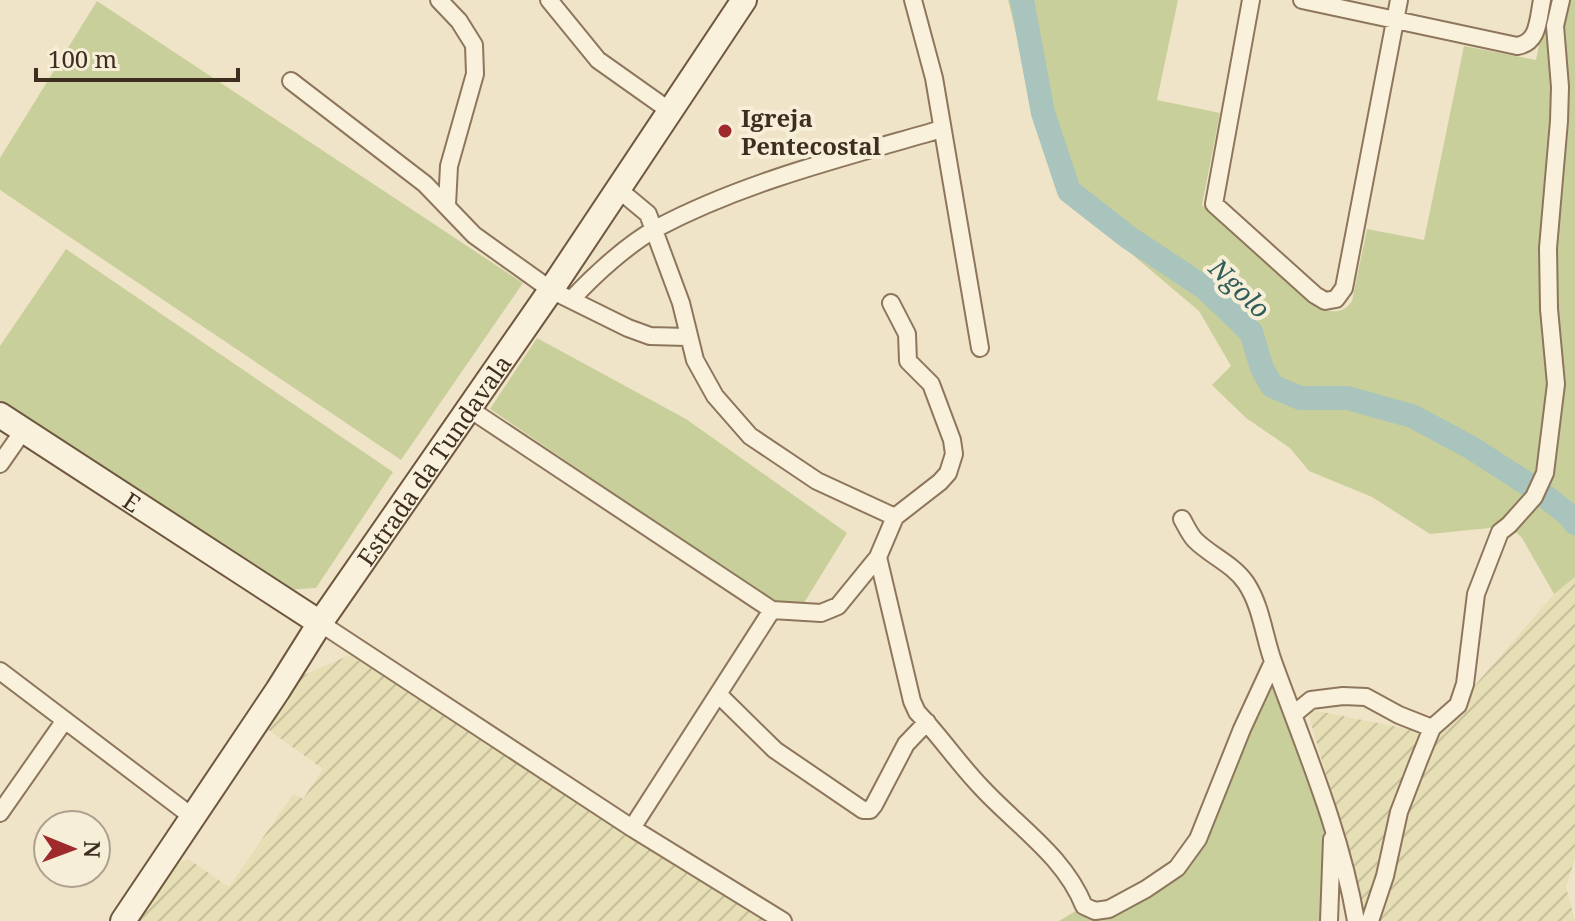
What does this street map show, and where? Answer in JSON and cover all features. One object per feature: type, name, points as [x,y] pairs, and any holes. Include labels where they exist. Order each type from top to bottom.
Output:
[{"type":"main road","name":"Estrada da Tundavala","points":[[123,921],[194,818],[320,623],[468,408],[561,294],[618,189],[744,0]]},
{"type":"main road","name":"E","points":[[0,415],[320,623]]},
{"type":"street","points":[[439,0],[459,21],[474,45],[475,74],[449,166],[447,205]]},
{"type":"street","points":[[549,0],[598,60],[670,111]]},
{"type":"street","points":[[913,0],[934,78],[980,348]]},
{"type":"street","points":[[1251,0],[1214,204],[1325,301],[1336,299],[1344,288],[1399,0]]},
{"type":"street","points":[[1302,0],[1517,46],[1526,44],[1534,37],[1542,0]]},
{"type":"street","points":[[1370,921],[1385,876],[1399,812],[1432,728],[1458,705],[1465,684],[1476,594],[1500,532],[1534,497],[1545,473],[1556,384],[1549,309],[1548,248],[1559,121],[1560,87],[1555,26],[1561,0]]},
{"type":"street","points":[[291,81],[425,184],[474,235],[561,294],[650,336],[687,337]]},
{"type":"street","points":[[561,294],[590,280],[655,229],[763,181],[942,129]]},
{"type":"street","points":[[618,189],[641,205],[648,214],[681,303],[695,360],[715,396],[750,436],[817,481],[895,517]]},
{"type":"street","points":[[468,408],[772,610],[821,613],[838,606],[878,557],[895,517],[940,482],[948,473],[954,454],[934,391],[908,361],[907,334],[891,303]]},
{"type":"street","points":[[0,464],[23,431]]},
{"type":"street","points":[[1182,519],[1195,540],[1221,557],[1244,580],[1254,598],[1273,662],[1345,861],[1356,921]]},
{"type":"street","points":[[878,557],[912,701],[951,754],[1062,867],[1077,888],[1084,906],[1095,911],[1109,909],[1177,868],[1198,839],[1242,729],[1273,662]]},
{"type":"street","points":[[632,828],[772,610]]},
{"type":"street","points":[[320,623],[632,828],[783,921]]},
{"type":"street","points":[[0,671],[194,818]]},
{"type":"street","points":[[718,694],[775,750],[863,810],[874,805],[906,744],[927,722]]},
{"type":"street","points":[[1294,714],[1311,700],[1366,697],[1432,728]]},
{"type":"street","points":[[0,813],[65,720]]},
{"type":"street","points":[[1329,921],[1333,825]]},
{"type":"shaded area","points":[[1575,577],[1575,858],[1566,887],[1575,921],[1370,921],[1419,760],[1458,705],[1554,594]]},
{"type":"shaded area","points":[[350,655],[768,921],[135,921],[172,866],[188,859],[229,887],[293,794],[303,799],[323,769],[266,728],[299,677]]},
{"type":"shaded area","points":[[1307,709],[1423,732],[1367,918],[1361,916],[1356,879]]},
{"type":"green space","points":[[1008,0],[1178,0],[1157,100],[1220,113],[1202,205],[1317,308],[1336,311],[1344,309],[1352,301],[1367,229],[1424,240],[1464,46],[1536,60],[1548,0],[1575,0],[1575,577],[1554,594],[1522,538],[1510,526],[1430,534],[1372,497],[1309,471],[1290,448],[1246,418],[1212,385],[1231,366],[1199,311],[1076,207],[1059,188],[1046,152]]},
{"type":"green space","points":[[97,1],[523,283],[401,460],[0,190],[0,158]]},
{"type":"green space","points":[[66,249],[393,472],[316,588],[286,590],[0,401],[0,346]]},
{"type":"green space","points":[[537,338],[686,419],[847,533],[804,603],[772,601],[490,409]]},
{"type":"green space","points":[[1273,662],[1333,825],[1329,921],[1059,921],[1084,906],[1095,911],[1177,868]]},
{"type":"waterway","name":"Ngolo","points":[[1022,0],[1043,113],[1069,191],[1128,237],[1205,288],[1251,332],[1262,368],[1272,386],[1300,398],[1347,398],[1412,416],[1470,447],[1537,490],[1575,523]]},
{"type":"place","name":"Igreja Pentecostal","points":[[725,131]]}]
